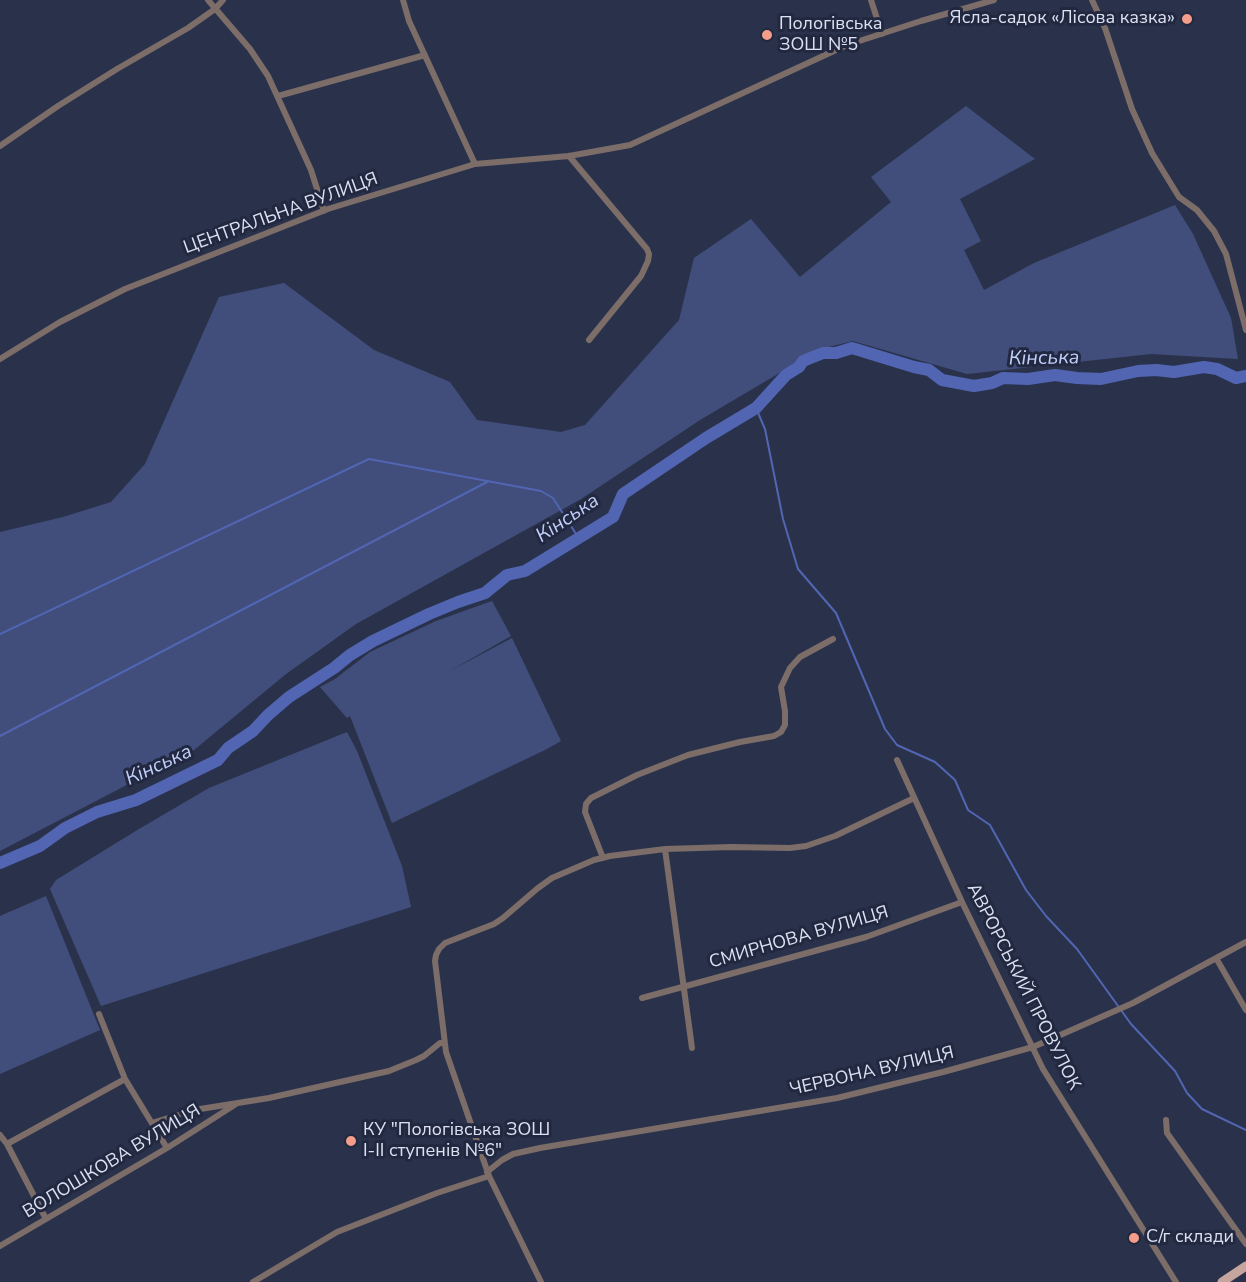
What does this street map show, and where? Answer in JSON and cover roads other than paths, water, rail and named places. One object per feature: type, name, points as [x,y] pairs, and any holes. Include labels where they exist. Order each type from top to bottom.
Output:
[{"type":"main road","points":[[1222,1282],[1245,1268]]},
{"type":"street","points":[[207,0],[250,49],[268,76],[311,170],[324,210]]},
{"type":"street","points":[[0,146],[58,106],[188,28],[215,9],[223,0]]},
{"type":"street","points":[[403,0],[409,21],[475,164]]},
{"type":"street","points":[[871,0],[882,34]]},
{"type":"street","name":"ЦЕНТРАЛЬНА ВУЛИЦЯ","points":[[1,356],[60,322],[125,289],[324,210],[475,164],[569,156],[630,145],[847,45],[994,0]]},
{"type":"street","points":[[1092,0],[1105,28],[1132,109],[1152,153],[1179,197],[1197,210],[1214,231],[1226,254],[1246,330]]},
{"type":"street","points":[[278,96],[425,55]]},
{"type":"street","points":[[569,156],[649,254],[641,276],[589,339]]},
{"type":"street","points":[[603,858],[585,812],[586,804],[591,798],[637,775],[688,755],[740,741],[774,736],[781,732],[785,724],[781,687],[785,678],[800,657],[833,639]]},
{"type":"street","name":"АВРОРСЬКИЙ ПРОВУЛОК","points":[[897,759],[962,902],[1043,1069],[1176,1282]]},
{"type":"street","points":[[541,1282],[488,1174],[446,1052],[435,961],[438,949],[445,943],[494,924],[552,878],[594,860],[664,849],[806,846],[835,836],[914,798]]},
{"type":"street","points":[[664,849],[692,1048]]},
{"type":"street","name":"СМИРНОВА ВУЛИЦЯ","points":[[642,999],[866,937],[962,902]]},
{"type":"street","name":"ЧЕРВОНА ВУЛИЦЯ","points":[[253,1282],[337,1232],[488,1174],[502,1160],[513,1154],[837,1098],[1033,1047],[1133,1003],[1246,942]]},
{"type":"street","points":[[1216,958],[1246,1010]]},
{"type":"street","points":[[99,1014],[125,1079],[167,1148]]},
{"type":"street","name":"ВОЛОШКОВА ВУЛИЦЯ","points":[[152,1123],[194,1110],[269,1098],[389,1071],[424,1056],[444,1042]]},
{"type":"street","points":[[7,1144],[125,1079]]},
{"type":"street","name":"ВОЛОШКОВА ВУЛИЦЯ","points":[[0,1246],[167,1148],[238,1103]]},
{"type":"street","points":[[1166,1120],[1167,1133],[1246,1244]]},
{"type":"street","points":[[0,1135],[7,1144],[46,1219]]},
{"type":"waterway","name":"Кінська","points":[[0,863],[40,846],[65,828],[97,812],[136,800],[218,760],[228,748],[253,731],[289,697],[350,655],[373,641],[429,614],[485,593],[507,575],[525,571],[613,517],[623,494],[706,438],[756,408],[786,375],[799,367],[803,361],[823,353],[836,353],[852,348],[929,370],[942,380],[974,386],[992,383],[1003,378],[1028,379],[1055,375],[1101,379],[1138,371],[1174,372],[1204,367],[1217,369],[1236,378],[1246,376]]},
{"type":"waterway","points":[[756,408],[765,429],[783,519],[798,569],[836,613],[885,729],[897,745],[935,762],[955,780],[968,810],[990,825],[1026,890],[1046,916],[1077,949],[1131,1024],[1175,1071],[1187,1093],[1202,1109],[1246,1130]]},
{"type":"waterway","points":[[0,634],[369,459],[541,491],[553,498],[578,537]]},
{"type":"waterway","points":[[0,736],[487,482]]},
{"type":"place","name":"Ясла-садок «Лісова казка»","points":[[1187,19]]},
{"type":"place","name":"Пологівська ЗОШ №5","points":[[767,35]]},
{"type":"place","name":"КУ \"Пологівська ЗОШ І-ІІ ступенів №6\"","points":[[351,1141]]},
{"type":"place","name":"С/г склади","points":[[1134,1238]]}]
